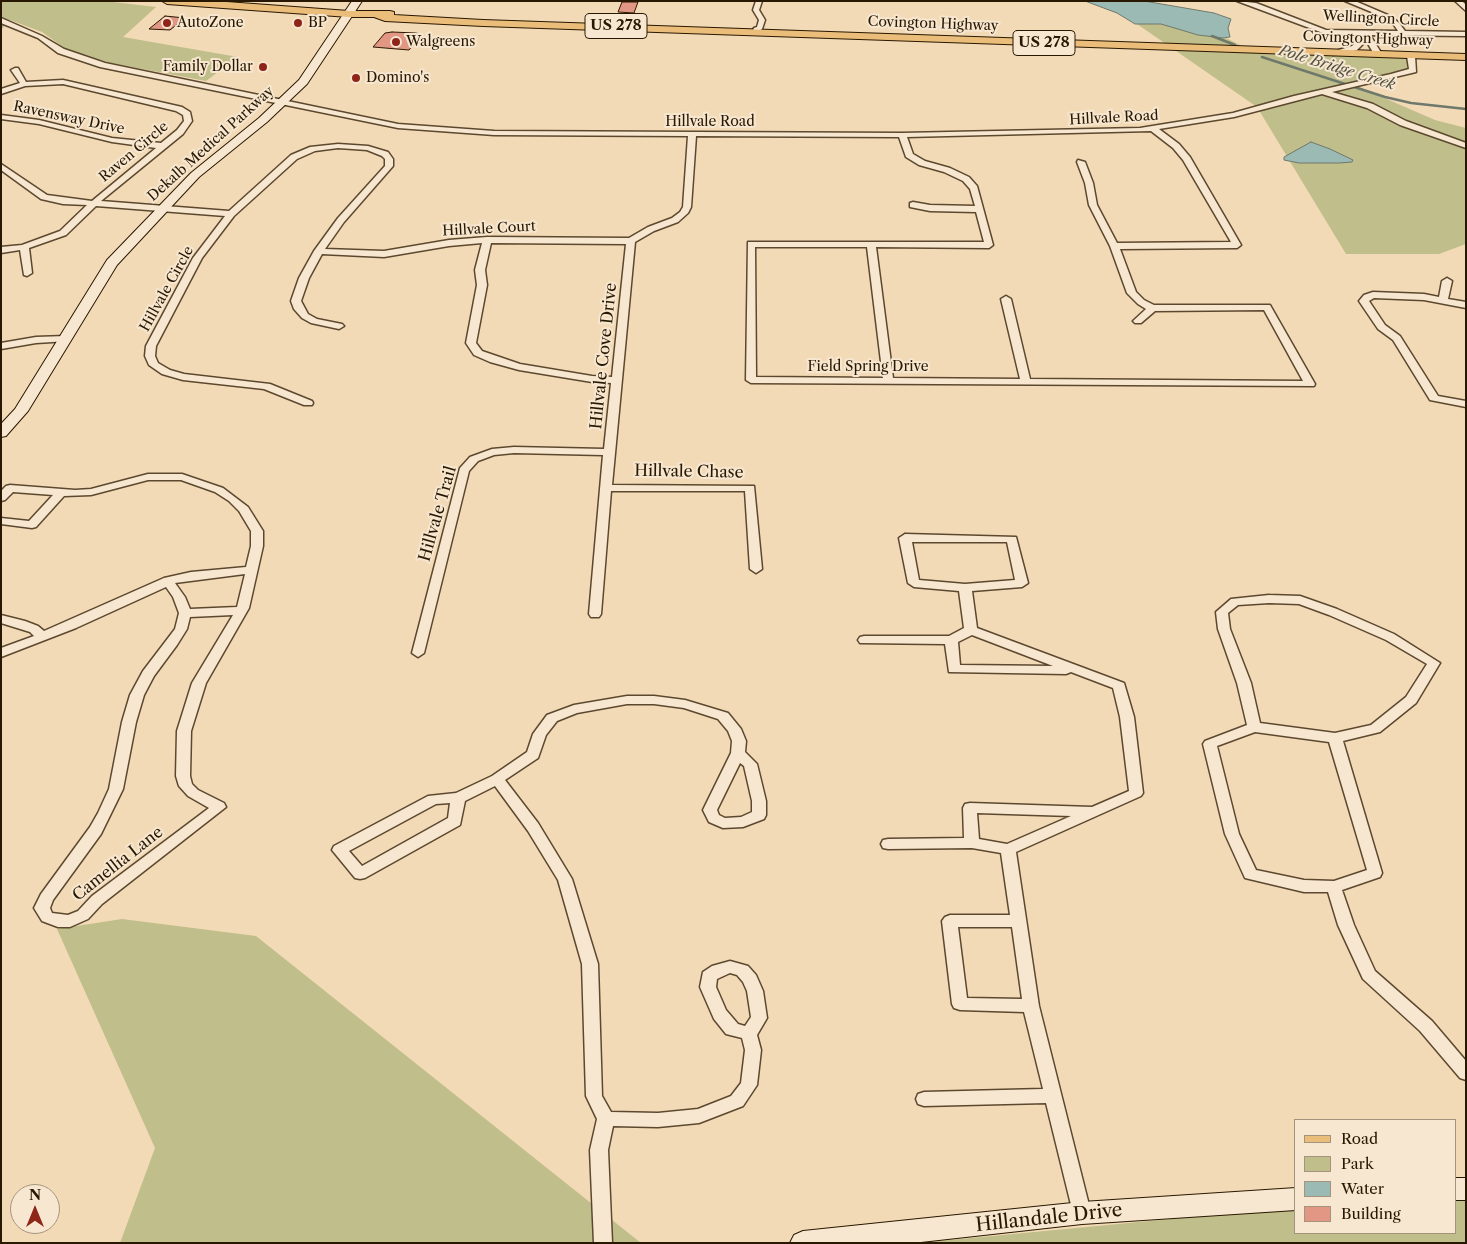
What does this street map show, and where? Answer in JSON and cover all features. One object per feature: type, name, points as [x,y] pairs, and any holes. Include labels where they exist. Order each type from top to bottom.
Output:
[{"type":"main road","name":"Covington Highway","points":[[167,1],[378,16],[406,20],[754,25],[1333,53],[1466,56]]},
{"type":"main road","name":"Dekalb Medical Parkway","points":[[1,433],[21,411],[112,263],[195,175],[263,120],[303,82],[357,1]]},
{"type":"main road","name":"Hillandale Drive","points":[[803,1243],[1082,1213],[1294,1199]]},
{"type":"street","points":[[747,7],[754,25],[760,28],[762,20],[756,10],[759,1]]},
{"type":"street","name":"Wellington Circle","points":[[1240,1],[1254,4],[1325,32],[1466,34]]},
{"type":"street","points":[[1348,1],[1388,17],[1397,24],[1403,34]]},
{"type":"street","name":"Wellington Circle","points":[[1458,1],[1466,9]]},
{"type":"street","name":"Hillvale Road","points":[[1,20],[40,37],[61,51],[103,65],[398,126],[494,133],[902,135],[1064,133],[1154,129],[1234,116],[1323,91],[1393,76],[1413,70],[1411,56]]},
{"type":"street","points":[[1355,33],[1373,54]]},
{"type":"street","points":[[1365,33],[1373,54]]},
{"type":"street","points":[[1333,53],[1354,48],[1361,42]]},
{"type":"street","points":[[15,70],[24,84]]},
{"type":"street","name":"Raven Circle","points":[[1,92],[24,84],[62,82],[180,109],[186,114],[188,121],[180,132],[93,204],[63,233],[24,247],[1,250]]},
{"type":"street","points":[[1323,91],[1370,106],[1402,123],[1466,146]]},
{"type":"street","name":"Ravensway Drive","points":[[1,117],[39,122],[112,140],[162,146]]},
{"type":"street","points":[[1114,246],[1237,245],[1187,159],[1176,146],[1154,129]]},
{"type":"street","points":[[631,241],[651,229],[675,220],[684,213],[689,198],[692,134]]},
{"type":"street","name":"Field Spring Drive","points":[[902,135],[909,155],[922,163],[947,170],[966,179],[974,188],[989,245],[751,244],[751,380],[1310,384],[1267,307],[1152,308]]},
{"type":"street","name":"Hillvale Circle","points":[[308,403],[292,395],[252,383],[183,377],[166,372],[154,365],[150,356],[152,346],[189,273],[231,214],[278,170],[302,152],[324,147],[352,146],[368,148],[385,154],[389,159],[388,166],[341,220],[304,278],[296,301],[299,309],[305,316],[314,321],[339,326]]},
{"type":"street","points":[[1081,162],[1089,183],[1093,205],[1114,246],[1132,293],[1141,302],[1152,308],[1138,321]]},
{"type":"street","points":[[1,166],[44,197],[63,201],[231,214]]},
{"type":"street","points":[[913,205],[930,208],[980,209]]},
{"type":"street","points":[[487,240],[480,270],[482,285],[471,343],[478,353],[519,367],[592,379],[616,380]]},
{"type":"street","name":"Hillvale Court","points":[[320,251],[384,254],[449,242],[487,240],[631,241]]},
{"type":"street","name":"Hillvale Cove Drive","points":[[595,614],[608,452],[631,241]]},
{"type":"street","points":[[871,245],[888,381]]},
{"type":"street","points":[[24,247],[27,273]]},
{"type":"street","points":[[1444,300],[1447,281]]},
{"type":"street","points":[[1466,305],[1424,297],[1373,295],[1367,297],[1364,301],[1381,327],[1397,338],[1434,398],[1466,404]]},
{"type":"street","points":[[1006,299],[1026,382]]},
{"type":"street","points":[[3,344],[66,339]]},
{"type":"street","name":"Hillvale Trail","points":[[418,653],[464,470],[474,459],[492,452],[514,450],[608,452]]},
{"type":"street","name":"Camellia Lane","points":[[1,498],[10,488],[75,494],[90,492],[133,480],[165,476],[182,478],[219,490],[244,508],[257,531],[257,546],[241,611],[199,683],[184,731],[183,776],[186,786],[193,793],[219,807],[97,900],[83,915],[70,922],[58,921],[47,917],[42,908],[46,898],[96,830],[116,789],[129,722],[137,695],[148,674],[181,629],[185,613]]},
{"type":"street","name":"Hillvale Chase","points":[[606,488],[750,488],[756,569]]},
{"type":"street","points":[[1,521],[32,525],[61,492]]},
{"type":"street","points":[[905,538],[1012,539],[1022,583],[965,588],[914,583],[905,538]]},
{"type":"street","points":[[1,653],[43,637],[168,581],[191,576],[252,570]]},
{"type":"street","points":[[168,581],[179,597],[185,613],[241,611]]},
{"type":"street","points":[[965,588],[972,630]]},
{"type":"street","points":[[1254,727],[1244,683],[1224,629],[1222,612],[1235,602],[1269,599],[1300,600],[1390,637],[1434,662],[1411,700],[1375,729],[1335,738],[1254,727],[1210,744],[1232,834],[1250,874],[1304,886],[1334,886],[1375,873],[1335,738]]},
{"type":"street","points":[[1,619],[34,629],[43,637]]},
{"type":"street","points":[[864,640],[951,640],[972,630],[1119,686],[1127,717],[1136,793],[1008,849],[972,843],[888,844]]},
{"type":"street","points":[[951,640],[954,668],[1076,670]]},
{"type":"street","points":[[458,798],[455,821],[360,874],[339,850],[433,799],[458,798],[497,779],[533,756],[540,734],[552,718],[574,708],[627,700],[685,704],[723,716],[734,729],[739,741],[738,753],[710,810],[714,818],[723,823],[742,822],[760,815],[759,801],[750,764],[738,753]]},
{"type":"street","points":[[497,779],[533,827],[565,879],[590,964],[594,1096],[606,1119],[599,1150],[603,1243]]},
{"type":"street","points":[[972,843],[970,808],[1095,811]]},
{"type":"street","points":[[1008,849],[1031,1006],[1082,1213]]},
{"type":"street","points":[[1334,886],[1346,925],[1369,975],[1426,1026],[1466,1073]]},
{"type":"street","points":[[1018,921],[950,921],[960,1004],[1031,1006]]},
{"type":"street","points":[[606,1119],[658,1120],[699,1116],[737,1101],[749,1085],[752,1070],[753,1050],[749,1034]]},
{"type":"street","points":[[924,1098],[1053,1096]]},
{"type":"green space","points":[[1,1],[105,1],[156,7],[123,37],[238,57],[206,81],[111,63],[66,49],[42,32],[10,20],[1,30]]},
{"type":"green space","points":[[1137,24],[1167,24],[1228,39],[1250,50],[1411,57],[1413,70],[1352,84],[1435,120],[1466,128],[1466,244],[1439,254],[1346,254],[1257,107]]},
{"type":"green space","points":[[122,919],[256,936],[641,1243],[120,1243],[155,1148],[57,929]]},
{"type":"green space","points":[[1466,1190],[1466,1243],[919,1243],[1294,1207],[1294,1234],[1457,1234],[1457,1191]]},
{"type":"water","points":[[1085,1],[1144,1],[1214,13],[1231,19],[1228,28],[1230,37],[1198,35],[1161,24],[1135,24],[1117,13]]},
{"type":"water","points":[[1311,142],[1353,160],[1352,162],[1339,163],[1299,163],[1284,160],[1284,157]]},
{"type":"building","points":[[622,2],[638,2],[634,13],[618,12]]},
{"type":"building","name":"AutoZone","points":[[165,16],[185,18],[170,30],[149,29]]},
{"type":"building","name":"Walgreens","points":[[385,33],[422,34],[409,50],[373,47]]},
{"type":"waterway","name":"Pole Bridge Creek","points":[[1212,36],[1235,45]]},
{"type":"waterway","name":"Pole Bridge Creek","points":[[1262,57],[1385,97],[1411,103],[1466,109]]},
{"type":"place","name":"AutoZone","points":[[167,23]]},
{"type":"place","name":"BP","points":[[298,23]]},
{"type":"place","name":"Walgreens","points":[[396,42]]},
{"type":"place","name":"Family Dollar","points":[[263,67]]},
{"type":"place","name":"Domino's","points":[[356,78]]}]
